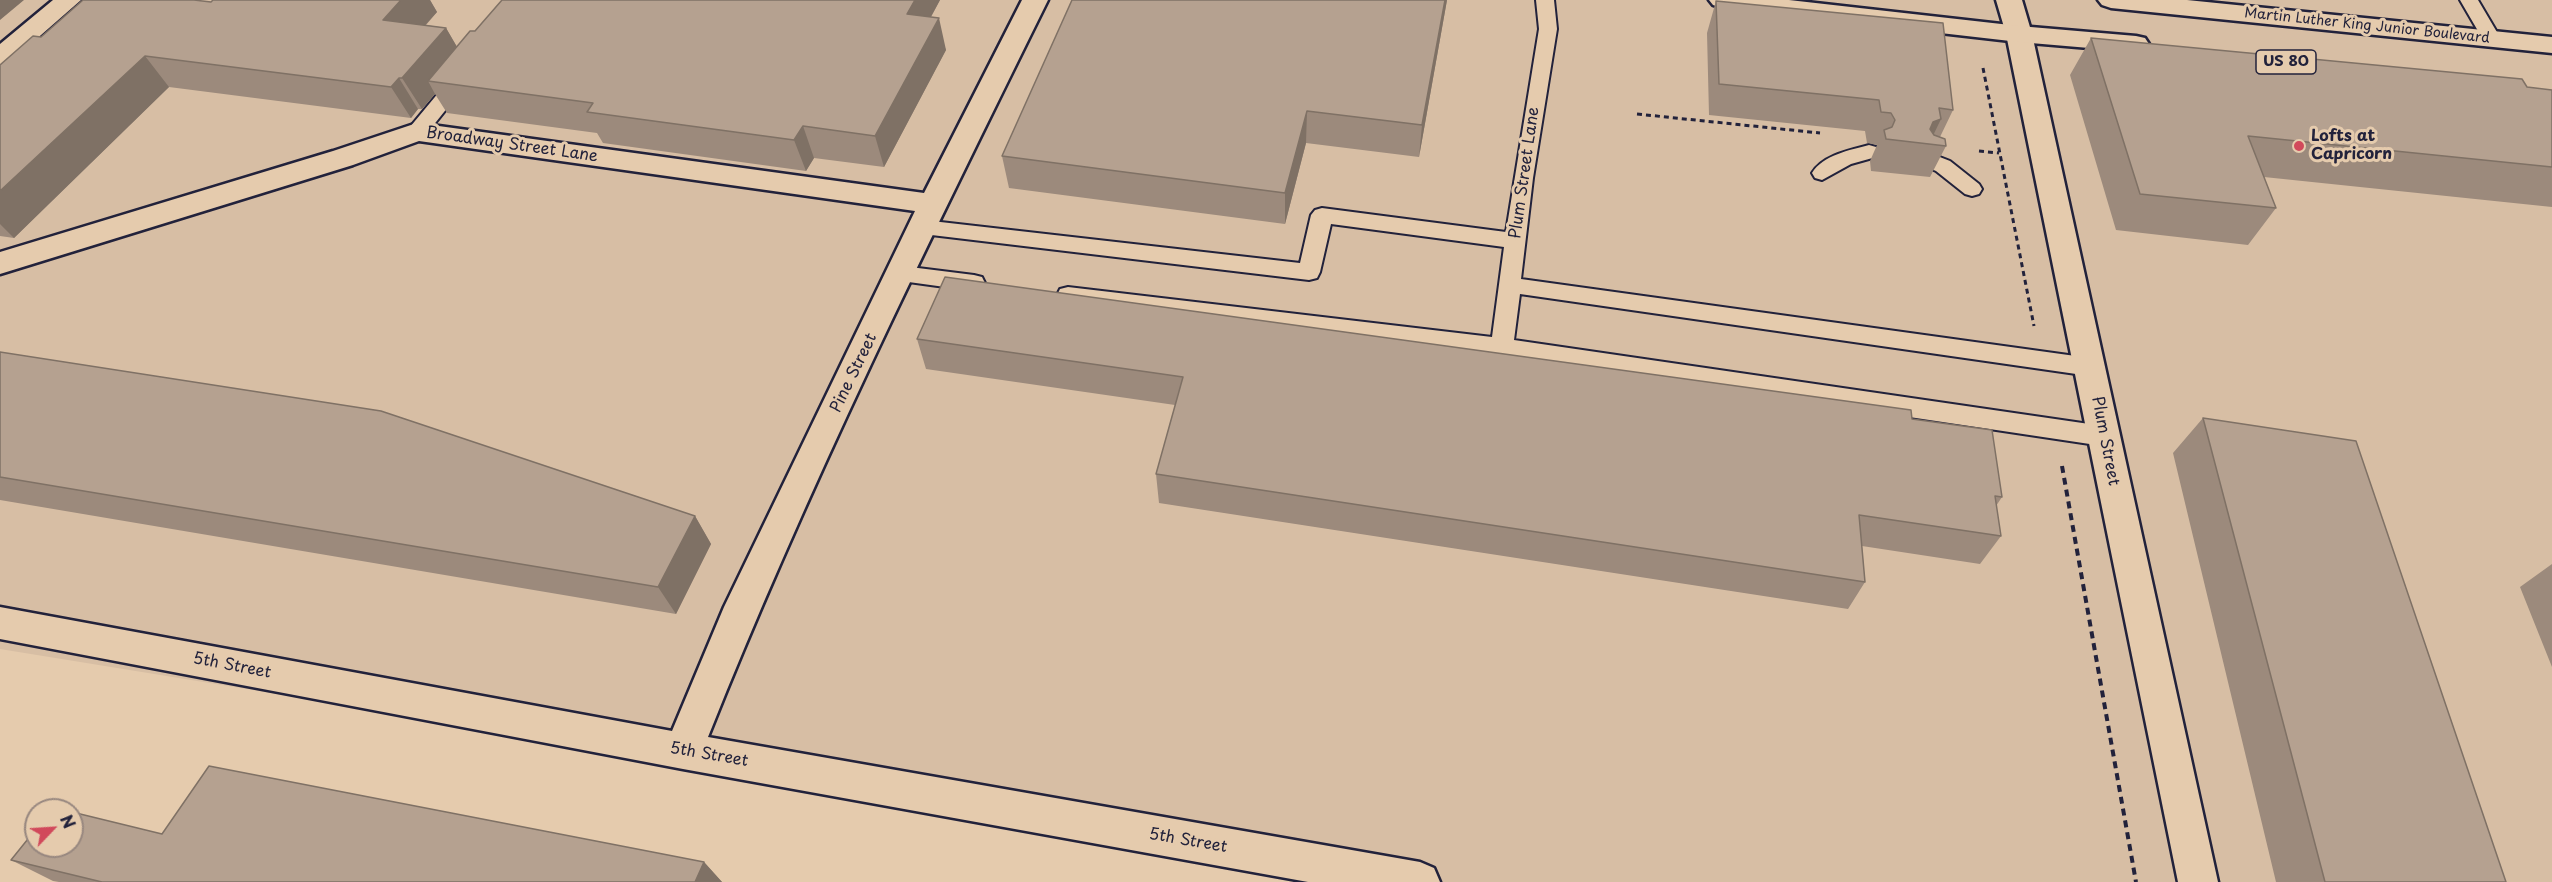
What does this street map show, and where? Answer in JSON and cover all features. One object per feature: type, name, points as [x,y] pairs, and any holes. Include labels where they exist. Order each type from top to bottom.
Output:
[{"type":"street","points":[[0,57],[68,0]]},
{"type":"street","name":"Pine Street","points":[[683,751],[742,608],[928,216],[1035,0]]},
{"type":"street","points":[[1722,0],[2019,34],[2159,47]]},
{"type":"street","name":"Plum Street","points":[[2009,0],[2019,34],[2198,882]]},
{"type":"street","name":"Martin Luther King Junior Boulevard","points":[[2111,0],[2552,45]]},
{"type":"street","name":"Broadway Street Lane","points":[[0,263],[343,158],[417,132],[928,216]]},
{"type":"street","name":"5th Street","points":[[0,623],[683,751],[1420,882]]},
{"type":"lane","name":"Plum Street Lane","points":[[1502,347],[1523,178],[1548,29],[1545,0]]},
{"type":"lane","points":[[2469,0],[2492,39]]},
{"type":"lane","points":[[417,132],[475,61]]},
{"type":"lane","points":[[1822,173],[1844,159],[1869,152]]},
{"type":"lane","points":[[1927,159],[1943,166],[1972,189]]},
{"type":"lane","points":[[928,216],[1308,272],[1322,215],[1515,241]]},
{"type":"lane","points":[[902,274],[996,286]]},
{"type":"lane","points":[[1510,285],[2090,367]]},
{"type":"lane","points":[[1043,292],[1502,347],[2103,436]]},
{"type":"path","points":[[1983,68],[2041,360]]},
{"type":"path","points":[[1637,114],[1831,134]]},
{"type":"path","points":[[2055,429],[2136,882]]},
{"type":"shaded area","points":[[0,0],[2552,0],[2552,882],[1417,882],[1246,851],[0,649]]},
{"type":"building","points":[[83,0],[211,2],[213,0],[401,0],[383,20],[446,28],[402,78],[399,78],[391,87],[145,56],[0,191],[0,65],[33,36],[41,37]]},
{"type":"building","points":[[502,0],[915,0],[907,14],[939,18],[875,136],[803,126],[794,140],[587,112],[593,103],[428,81],[470,31],[475,31]]},
{"type":"building","points":[[1072,0],[1445,0],[1422,125],[1307,111],[1285,193],[1002,156]]},
{"type":"building","points":[[1716,1],[1943,23],[1953,110],[1939,108],[1941,119],[1933,122],[1930,129],[1934,135],[1945,139],[1946,146],[1886,139],[1884,130],[1892,127],[1895,120],[1891,113],[1881,112],[1879,100],[1719,84]]},
{"type":"building","points":[[2091,38],[2522,79],[2527,87],[2552,90],[2552,167],[2248,136],[2276,208],[2140,194]]},
{"type":"building","points":[[945,277],[1911,410],[1912,419],[1992,430],[2002,497],[1995,496],[2001,536],[1859,515],[1865,582],[1156,474],[1183,377],[917,339]]},
{"type":"building","points":[[0,352],[381,411],[695,516],[658,587],[0,477]]},
{"type":"building","points":[[2203,418],[2356,441],[2506,882],[2325,882]]},
{"type":"building","points":[[209,766],[704,862],[695,882],[102,882],[11,860],[24,844],[24,858],[84,858],[84,815],[162,834]]},
{"type":"place","name":"Lofts at Capricorn","points":[[2299,146]]}]
